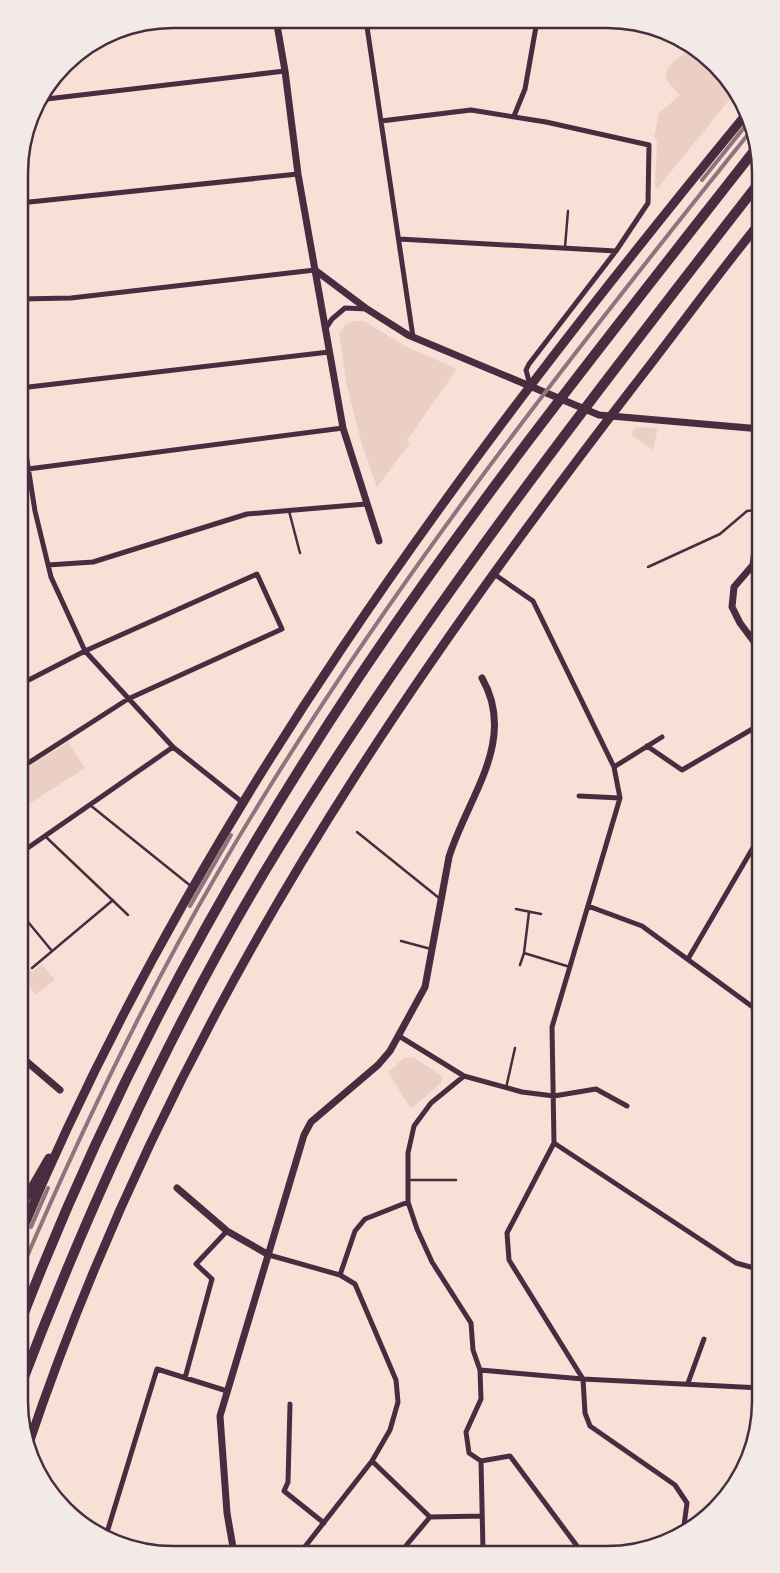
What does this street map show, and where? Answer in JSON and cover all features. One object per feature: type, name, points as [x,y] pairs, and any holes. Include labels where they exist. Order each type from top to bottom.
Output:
[{"type":"highway","points":[[28,1304],[81,1172],[148,1033],[221,899],[279,803],[361,674],[492,489],[751,155]]},
{"type":"highway","points":[[28,1368],[116,1153],[177,1028],[277,850],[396,667],[488,536],[627,351],[752,191]]},
{"type":"main road","points":[[28,1218],[68,1128],[128,1004],[242,802],[374,601],[530,385],[742,119]]},
{"type":"main road","points":[[32,1436],[86,1288],[178,1089],[240,970],[295,874],[354,778],[494,574],[610,416],[752,233]]},
{"type":"main road","points":[[28,1193],[68,1128]]},
{"type":"street","points":[[278,28],[298,174],[343,428],[379,541]]},
{"type":"street","points":[[367,28],[413,337]]},
{"type":"street","points":[[514,116],[525,88],[536,28]]},
{"type":"street","points":[[48,99],[285,71]]},
{"type":"street","points":[[381,121],[471,110],[514,116],[649,145],[648,203],[616,251],[529,364],[526,370],[530,385]]},
{"type":"street","points":[[28,202],[298,174]]},
{"type":"street","points":[[399,239],[616,251]]},
{"type":"street","points":[[28,299],[71,298],[315,270],[367,309],[413,337],[599,415],[752,428]]},
{"type":"street","points":[[326,328],[332,319],[345,308],[367,309]]},
{"type":"street","points":[[28,387],[329,352]]},
{"type":"street","points":[[28,467],[343,428]]},
{"type":"street","points":[[28,472],[51,577],[85,652],[173,748],[242,802]]},
{"type":"street","points":[[48,565],[93,562],[246,514],[366,504]]},
{"type":"street","points":[[752,570],[734,586],[732,606],[740,623],[752,639]]},
{"type":"street","points":[[28,682],[85,652],[257,574],[282,629],[128,699],[28,763]]},
{"type":"street","points":[[494,574],[533,601],[614,767],[620,798],[552,1027],[554,1143],[507,1233],[509,1260],[583,1379],[585,1412],[590,1426],[675,1485],[687,1502],[684,1523]]},
{"type":"street","points":[[233,1546],[219,1433],[220,1416],[227,1390],[304,1134],[311,1122],[378,1065],[399,1036],[425,987],[434,950],[449,857],[455,839],[480,788],[492,753],[494,723],[490,691],[482,678]]},
{"type":"street","points":[[647,746],[682,770],[752,729]]},
{"type":"street","points":[[614,767],[662,737]]},
{"type":"street","points":[[28,848],[173,748]]},
{"type":"street","points":[[579,796],[620,798]]},
{"type":"street","points":[[688,959],[752,849]]},
{"type":"street","points":[[588,906],[642,926],[752,1006]]},
{"type":"street","points":[[399,1036],[464,1076],[522,1092],[554,1096],[596,1089],[627,1106]]},
{"type":"street","points":[[28,1063],[60,1090]]},
{"type":"street","points":[[464,1076],[431,1103],[414,1126],[408,1153],[408,1202],[417,1229],[432,1262],[471,1323],[473,1350],[480,1370],[481,1399],[466,1432],[469,1452],[482,1461],[510,1456],[577,1546]]},
{"type":"street","points":[[554,1143],[736,1263],[752,1267]]},
{"type":"street","points":[[177,1188],[227,1230],[269,1255],[340,1274],[355,1284],[396,1380],[398,1402],[390,1430],[372,1461],[306,1546]]},
{"type":"street","points":[[340,1274],[355,1231],[365,1219],[408,1202]]},
{"type":"street","points":[[185,1378],[212,1280],[196,1264],[227,1230]]},
{"type":"street","points":[[688,1383],[704,1339]]},
{"type":"street","points":[[108,1530],[157,1369],[227,1390]]},
{"type":"street","points":[[480,1370],[583,1379],[752,1387]]},
{"type":"street","points":[[290,1404],[288,1482],[284,1491],[324,1523]]},
{"type":"street","points":[[372,1461],[430,1517],[482,1516]]},
{"type":"street","points":[[482,1461],[483,1546]]},
{"type":"street","points":[[406,1546],[430,1517]]},
{"type":"lane","points":[[565,248],[568,212]]},
{"type":"lane","points":[[288,510],[300,553]]},
{"type":"lane","points":[[648,567],[720,534],[747,511],[752,511]]},
{"type":"lane","points":[[90,805],[192,888]]},
{"type":"lane","points":[[357,832],[442,901]]},
{"type":"lane","points":[[45,836],[128,915]]},
{"type":"lane","points":[[32,968],[113,900]]},
{"type":"lane","points":[[516,910],[541,914]]},
{"type":"lane","points":[[520,964],[524,953],[529,912]]},
{"type":"lane","points":[[28,921],[52,951]]},
{"type":"lane","points":[[402,941],[434,950]]},
{"type":"lane","points":[[524,953],[570,967]]},
{"type":"lane","points":[[506,1088],[515,1048]]},
{"type":"lane","points":[[409,1180],[456,1180]]},
{"type":"shaded area","points":[[688,52],[717,77],[731,97],[657,189],[655,185],[657,142],[654,137],[659,113],[680,95],[669,83],[666,74],[674,61]]},
{"type":"shaded area","points":[[364,321],[407,347],[457,369],[407,440],[410,443],[377,487],[362,445],[347,387],[339,334],[346,324]]},
{"type":"shaded area","points":[[635,427],[658,428],[653,450],[631,435]]},
{"type":"shaded area","points":[[68,742],[85,768],[28,805],[28,767]]},
{"type":"shaded area","points":[[42,964],[55,980],[35,995],[28,983],[28,967],[32,972]]},
{"type":"shaded area","points":[[413,1057],[442,1076],[442,1082],[411,1109],[388,1072],[404,1058]]},
{"type":"railway","points":[[702,180],[745,126]]},
{"type":"railway","points":[[28,1255],[65,1171],[138,1018],[192,918],[279,771],[406,581],[473,488],[612,306],[748,135]]},
{"type":"railway","points":[[190,906],[231,835]]},
{"type":"railway","points":[[31,1227],[48,1188]]}]
